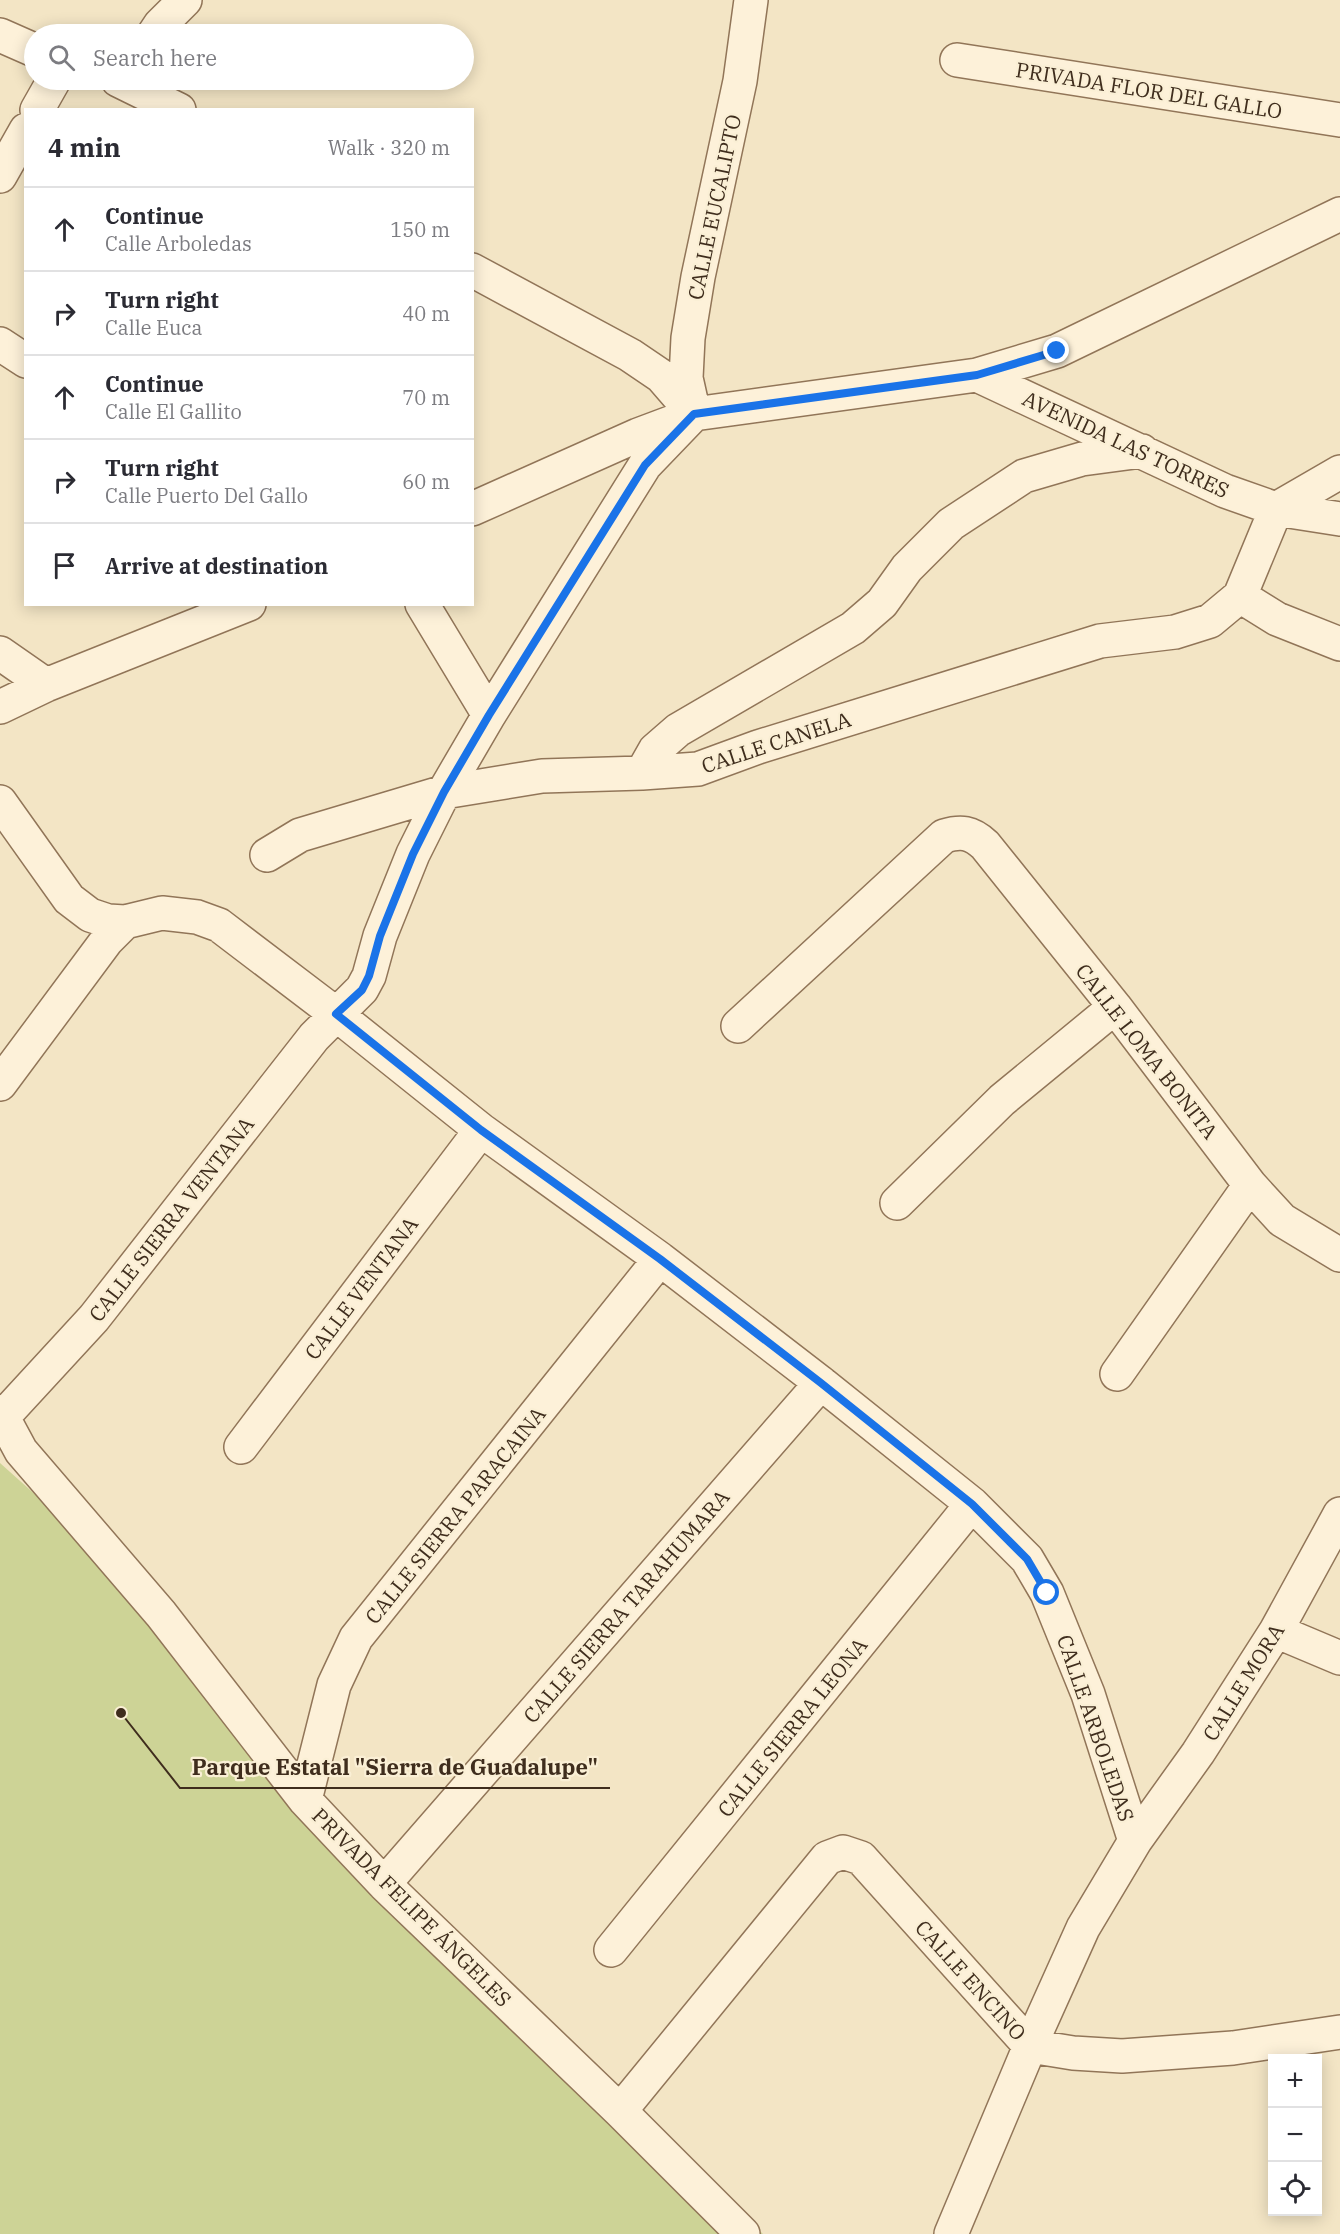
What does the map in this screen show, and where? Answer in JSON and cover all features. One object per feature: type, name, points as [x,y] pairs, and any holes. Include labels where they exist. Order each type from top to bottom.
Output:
[{"type":"street","points":[[161,24],[185,0]]},
{"type":"street","name":"CALLE EUCALIPTO","points":[[694,414],[686,378],[688,338],[698,278],[740,81],[751,0]]},
{"type":"street","points":[[0,35],[24,46]]},
{"type":"street","name":"PRIVADA FLOR DEL GALLO","points":[[957,60],[1340,120]]},
{"type":"street","points":[[38,108],[48,90]]},
{"type":"street","points":[[141,90],[175,108]]},
{"type":"street","points":[[0,176],[24,134]]},
{"type":"street","points":[[474,508],[638,435],[694,414],[977,375],[1057,351],[1340,214]]},
{"type":"street","points":[[474,271],[630,355],[661,376],[694,414]]},
{"type":"street","points":[[0,344],[24,360]]},
{"type":"street","name":"AVENIDA LAS TORRES","points":[[977,375],[1226,491],[1276,509],[1340,519]]},
{"type":"street","name":"CALLE SIERRA VENTANA","points":[[1,1416],[94,1318],[314,1037],[362,990],[369,976],[380,936],[413,854],[444,792],[489,715],[645,465],[694,414]]},
{"type":"street","points":[[642,774],[655,750],[678,730],[853,628],[882,603],[907,568],[951,524],[1024,476],[1082,459],[1142,451]]},
{"type":"street","points":[[1340,472],[1276,509],[1240,596],[1276,619],[1340,644]]},
{"type":"street","name":"CALLE CANELA","points":[[267,855],[300,835],[444,792],[542,776],[642,774],[698,769],[758,747],[1100,641],[1175,632],[1210,621],[1240,596]]},
{"type":"street","points":[[0,706],[46,685],[244,606]]},
{"type":"street","points":[[423,606],[489,715]]},
{"type":"street","points":[[0,652],[46,685]]},
{"type":"street","points":[[0,802],[69,899],[90,915],[108,921],[126,922]]},
{"type":"street","name":"CALLE LOMA BONITA","points":[[738,1026],[944,836],[956,832],[969,833],[985,844],[1115,1008],[1250,1185],[1282,1220],[1340,1255]]},
{"type":"street","name":"CALLE ARBOLEDAS","points":[[126,922],[162,914],[197,917],[219,925],[336,1014],[481,1130],[660,1259],[821,1383],[972,1504],[1027,1559],[1047,1593],[1088,1694],[1135,1841]]},
{"type":"street","points":[[0,1084],[107,940],[126,922]]},
{"type":"street","points":[[897,1203],[1002,1100],[1115,1008]]},
{"type":"street","name":"CALLE VENTANA","points":[[241,1447],[481,1130]]},
{"type":"street","points":[[1117,1374],[1250,1185]]},
{"type":"street","name":"CALLE SIERRA PARACAINA","points":[[305,1800],[334,1685],[356,1638],[660,1259]]},
{"type":"street","name":"CALLE SIERRA TARAHUMARA","points":[[384,1884],[821,1383]]},
{"type":"street","name":"PRIVADA FELIPE ÁNGELES","points":[[1,1416],[21,1451],[161,1614],[305,1800],[384,1884],[620,2111],[743,2234]]},
{"type":"street","name":"CALLE SIERRA LEONA","points":[[611,1950],[972,1504]]},
{"type":"street","name":"CALLE MORA","points":[[951,2234],[1030,2046],[1083,1928],[1135,1841],[1198,1753],[1276,1631],[1340,1514]]},
{"type":"street","points":[[1276,1631],[1340,1658]]},
{"type":"street","name":"CALLE ENCINO","points":[[620,2111],[826,1858],[843,1852],[861,1858],[1030,2046],[1073,2053],[1122,2056],[1233,2048],[1340,2031]]},
{"type":"green space","points":[[0,1463],[106,1558],[380,1868],[639,2113],[763,2234],[0,2234]]},
{"type":"place","name":"Parque Estatal \"Sierra de Guadalupe\"","points":[[121,1713]]},
{"type":"route","points":[[1047,1593],[1027,1559],[972,1504],[821,1383],[660,1259],[481,1130],[336,1014],[362,990],[369,976],[380,936],[413,854],[444,792],[489,715],[645,465],[694,414],[977,375],[1057,351]]}]
